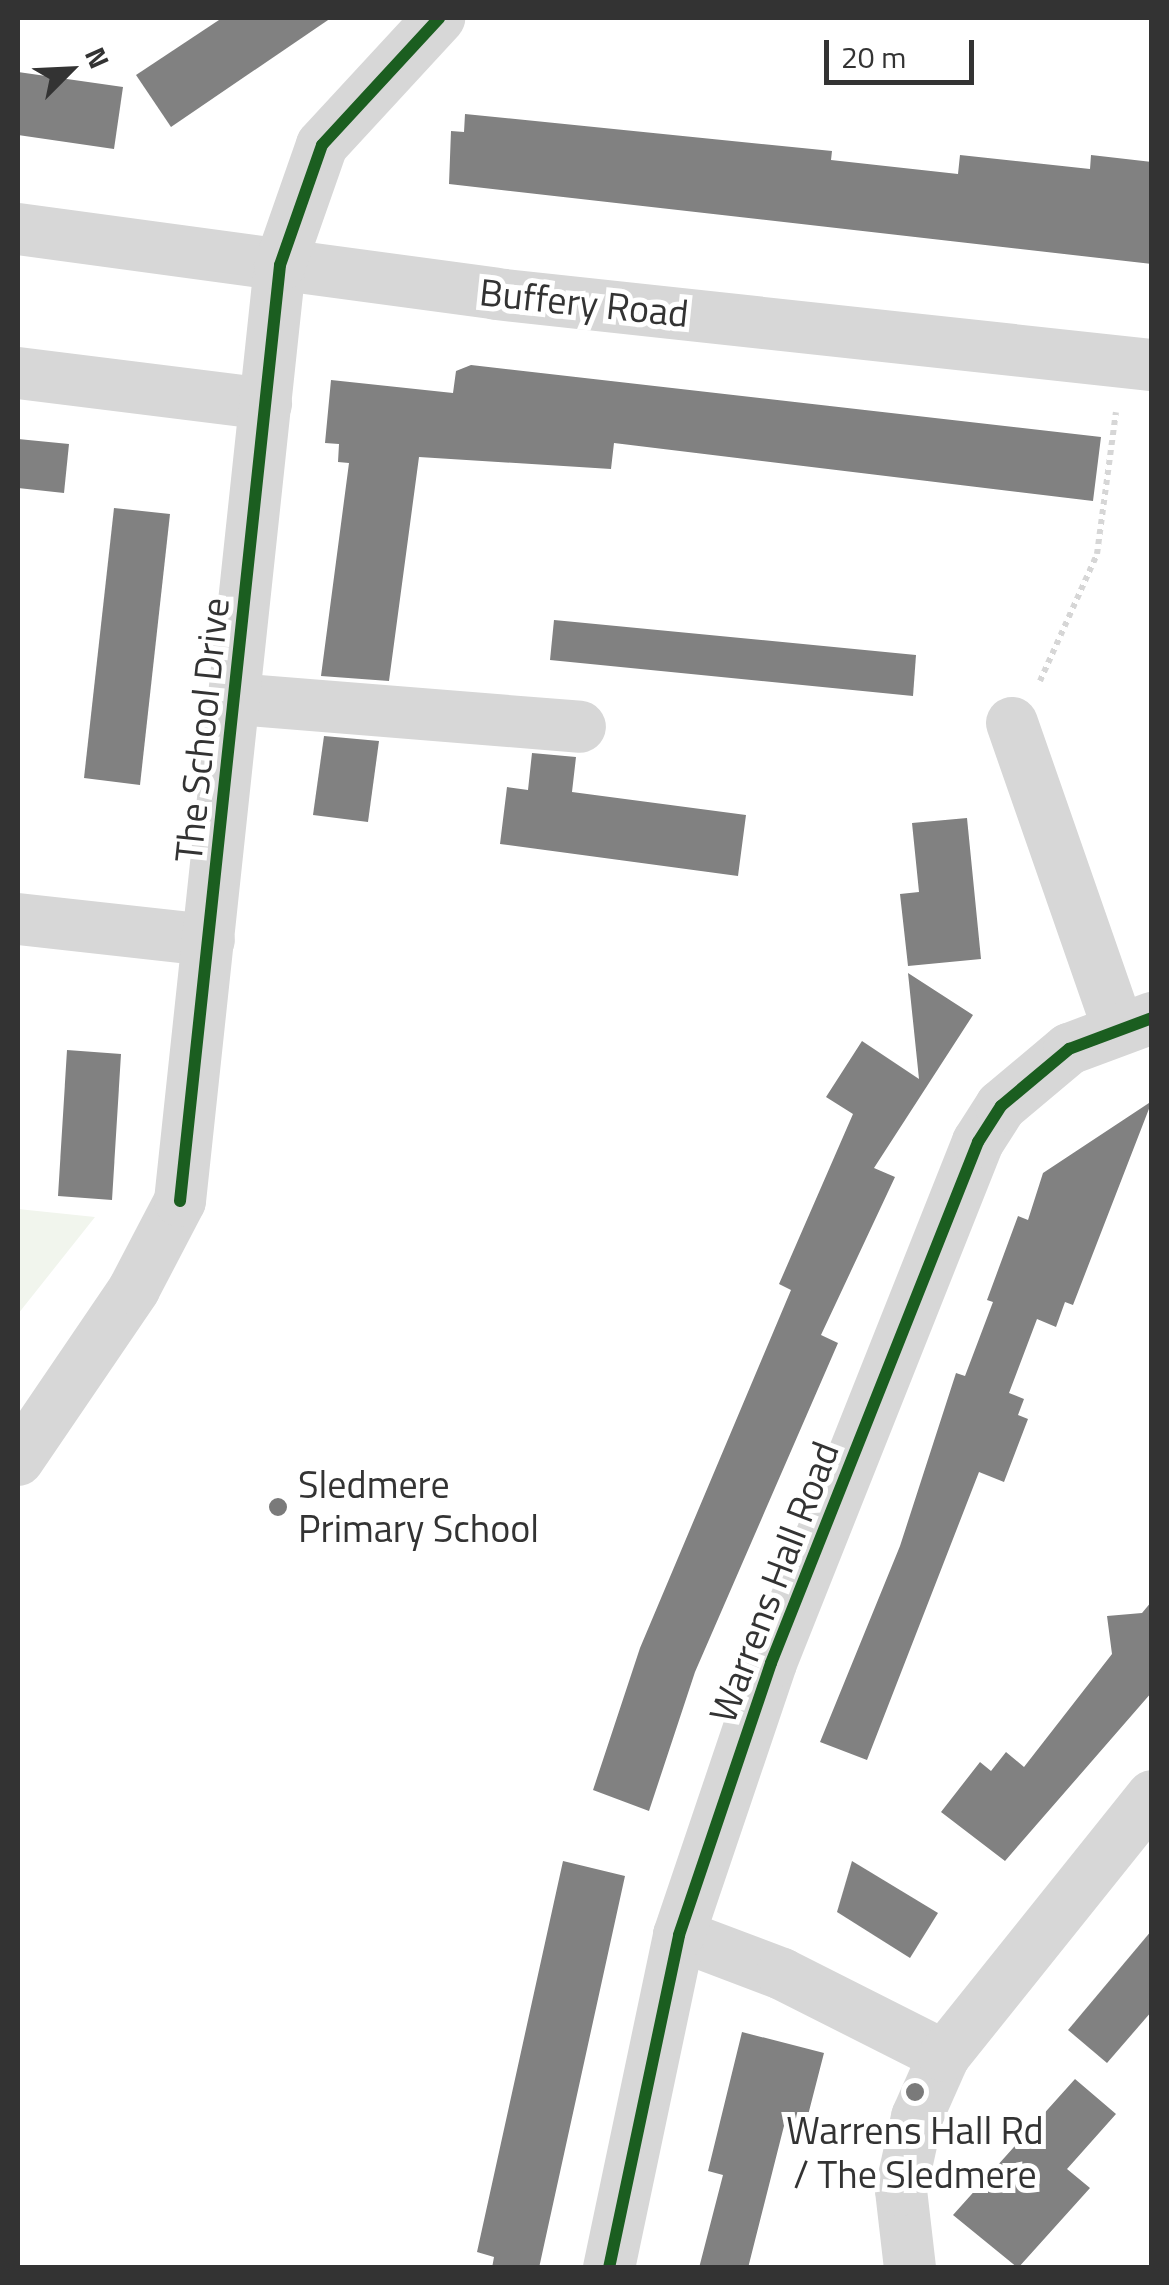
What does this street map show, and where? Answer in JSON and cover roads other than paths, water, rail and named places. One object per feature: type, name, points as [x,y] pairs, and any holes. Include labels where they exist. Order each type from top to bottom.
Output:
[{"type":"street","name":"The School Drive","points":[[18,1460],[134,1289],[180,1200],[280,264],[322,146],[440,18]]},
{"type":"street","name":"Buffery Road","points":[[18,230],[1136,363]]},
{"type":"street","points":[[18,373],[266,404]]},
{"type":"street","points":[[235,699],[580,727]]},
{"type":"street","points":[[1015,730],[1135,1023]]},
{"type":"street","points":[[18,920],[210,940]]},
{"type":"street","name":"Warrens Hall Road","points":[[609,2268],[679,1935],[771,1663],[978,1142],[1032,1078],[1135,1023]]},
{"type":"street","points":[[910,2268],[900,2190],[916,2117],[944,2056],[1152,1796]]},
{"type":"street","points":[[679,1935],[782,1974],[944,2056]]},
{"type":"place","name":"Sledmere Primary School","points":[[278,1507]]},
{"type":"place","name":"Warrens Hall Rd / The Sledmere","points":[[915,2092]]}]
